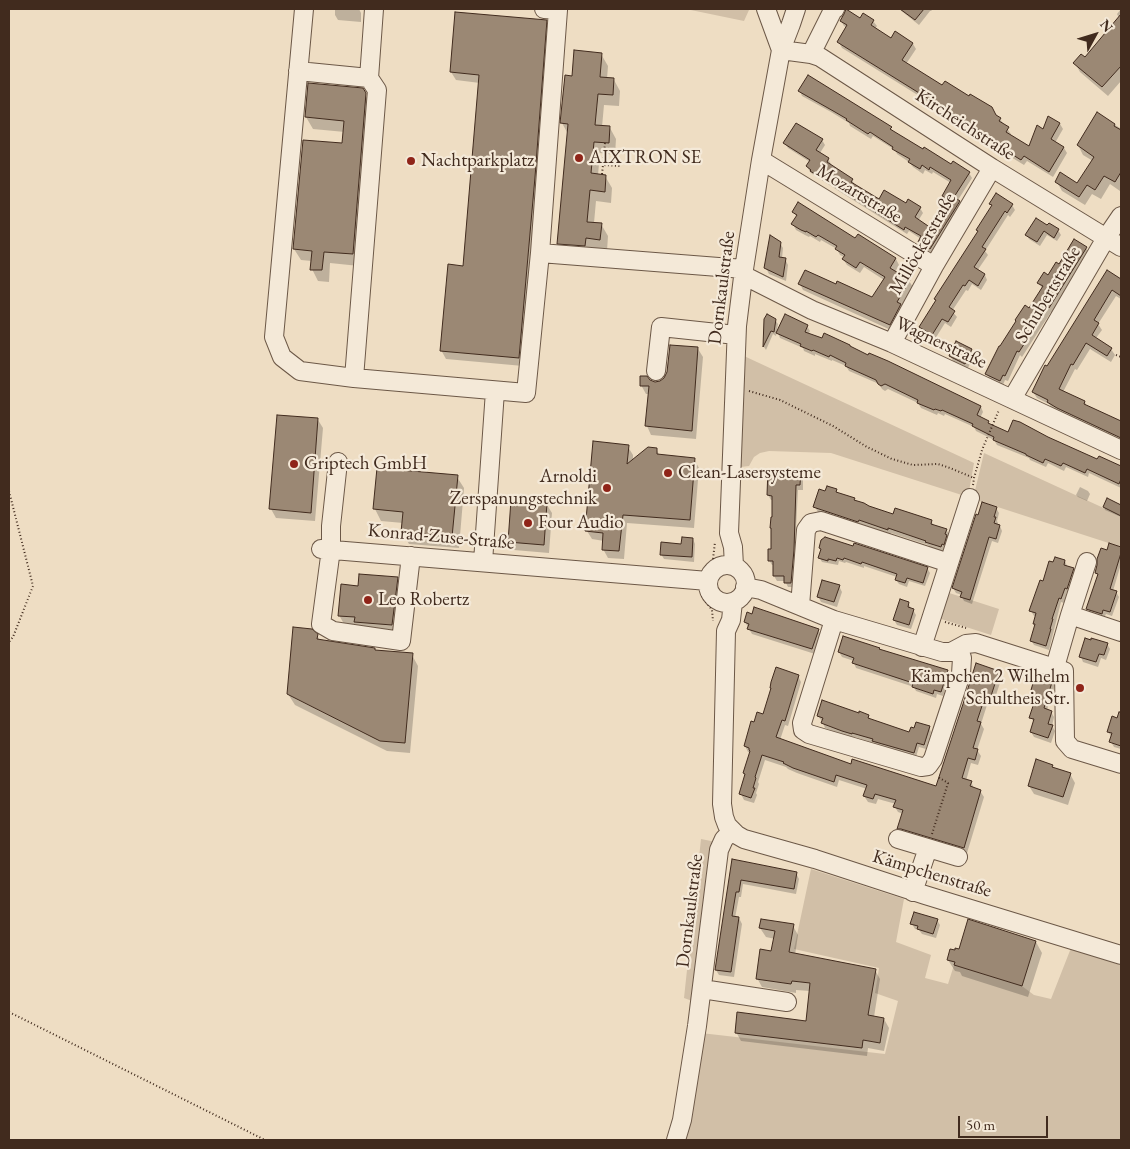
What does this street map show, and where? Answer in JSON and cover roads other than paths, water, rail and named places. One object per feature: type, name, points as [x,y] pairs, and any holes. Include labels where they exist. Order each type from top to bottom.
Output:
[{"type":"street","points":[[304,9],[274,336],[282,356],[300,371],[354,378],[526,393],[540,253],[558,10],[544,9]]},
{"type":"street","points":[[354,378],[377,90],[369,78],[374,9]]},
{"type":"street","points":[[766,9],[781,50]]},
{"type":"street","name":"Dornkaulstraße","points":[[734,566],[733,547],[729,533],[736,335],[743,272],[781,50],[796,9]]},
{"type":"street","points":[[811,54],[835,9]]},
{"type":"street","name":"Kircheichstraße","points":[[781,50],[820,57],[992,168],[1114,243]]},
{"type":"street","points":[[298,71],[369,78]]},
{"type":"street","name":"Mozartstraße","points":[[761,160],[934,266]]},
{"type":"street","name":"Millöckerstraße","points":[[892,343],[934,266],[992,168]]},
{"type":"street","name":"Schubertstraße","points":[[1009,398],[1114,243],[1121,216]]},
{"type":"street","points":[[540,253],[743,272]]},
{"type":"street","name":"Wagnerstraße","points":[[743,272],[812,310],[892,343],[1121,450]]},
{"type":"street","points":[[656,371],[661,327],[736,335]]},
{"type":"street","points":[[483,562],[496,391]]},
{"type":"street","points":[[338,462],[331,526],[326,549],[321,624],[333,630],[401,641],[410,556]]},
{"type":"street","points":[[922,647],[970,498]]},
{"type":"street","points":[[800,606],[806,530],[811,523],[821,521],[949,563]]},
{"type":"street","name":"Dornkaulstraße","points":[[711,575],[729,533]]},
{"type":"street","name":"Konrad-Zuse-Straße","points":[[326,549],[483,562],[711,575]]},
{"type":"street","points":[[1055,667],[1087,562]]},
{"type":"street","points":[[724,565],[734,566],[743,575],[746,587],[739,599],[733,602],[721,602],[710,594],[708,588],[711,575],[724,565]]},
{"type":"street","points":[[746,587],[761,590],[834,620],[922,647],[942,652],[951,652],[966,644],[976,643],[1064,671],[1065,741],[1072,749],[1121,764]]},
{"type":"street","points":[[715,599],[726,631]]},
{"type":"street","points":[[732,830],[724,817],[722,804],[726,631],[731,620],[733,602]]},
{"type":"street","points":[[1070,615],[1121,632]]},
{"type":"street","points":[[834,620],[802,723],[804,730],[809,734],[921,767],[928,766],[933,759],[961,674],[962,658],[959,648]]},
{"type":"street","name":"Dornkaulstraße","points":[[676,1140],[682,1120],[697,1026],[719,850],[732,830]]},
{"type":"street","name":"Kämpchenstraße","points":[[732,830],[744,839],[815,859],[913,892],[1121,955]]},
{"type":"street","points":[[898,839],[958,857]]},
{"type":"street","points":[[913,892],[928,848]]},
{"type":"street","points":[[702,989],[786,1002]]},
{"type":"place","name":"AIXTRON SE","points":[[579,158]]},
{"type":"place","name":"Nachtparkplatz","points":[[411,161]]},
{"type":"place","name":"Griptech GmbH","points":[[294,464]]},
{"type":"place","name":"Clean-Lasersysteme","points":[[668,473]]},
{"type":"place","name":"Arnoldi Zerspanungstechnik","points":[[607,488]]},
{"type":"place","name":"Four Audio","points":[[528,523]]},
{"type":"place","name":"Leo Robertz","points":[[368,600]]},
{"type":"place","name":"Kämpchen 2 Wilhelm Schultheis Str.","points":[[1080,688]]}]
